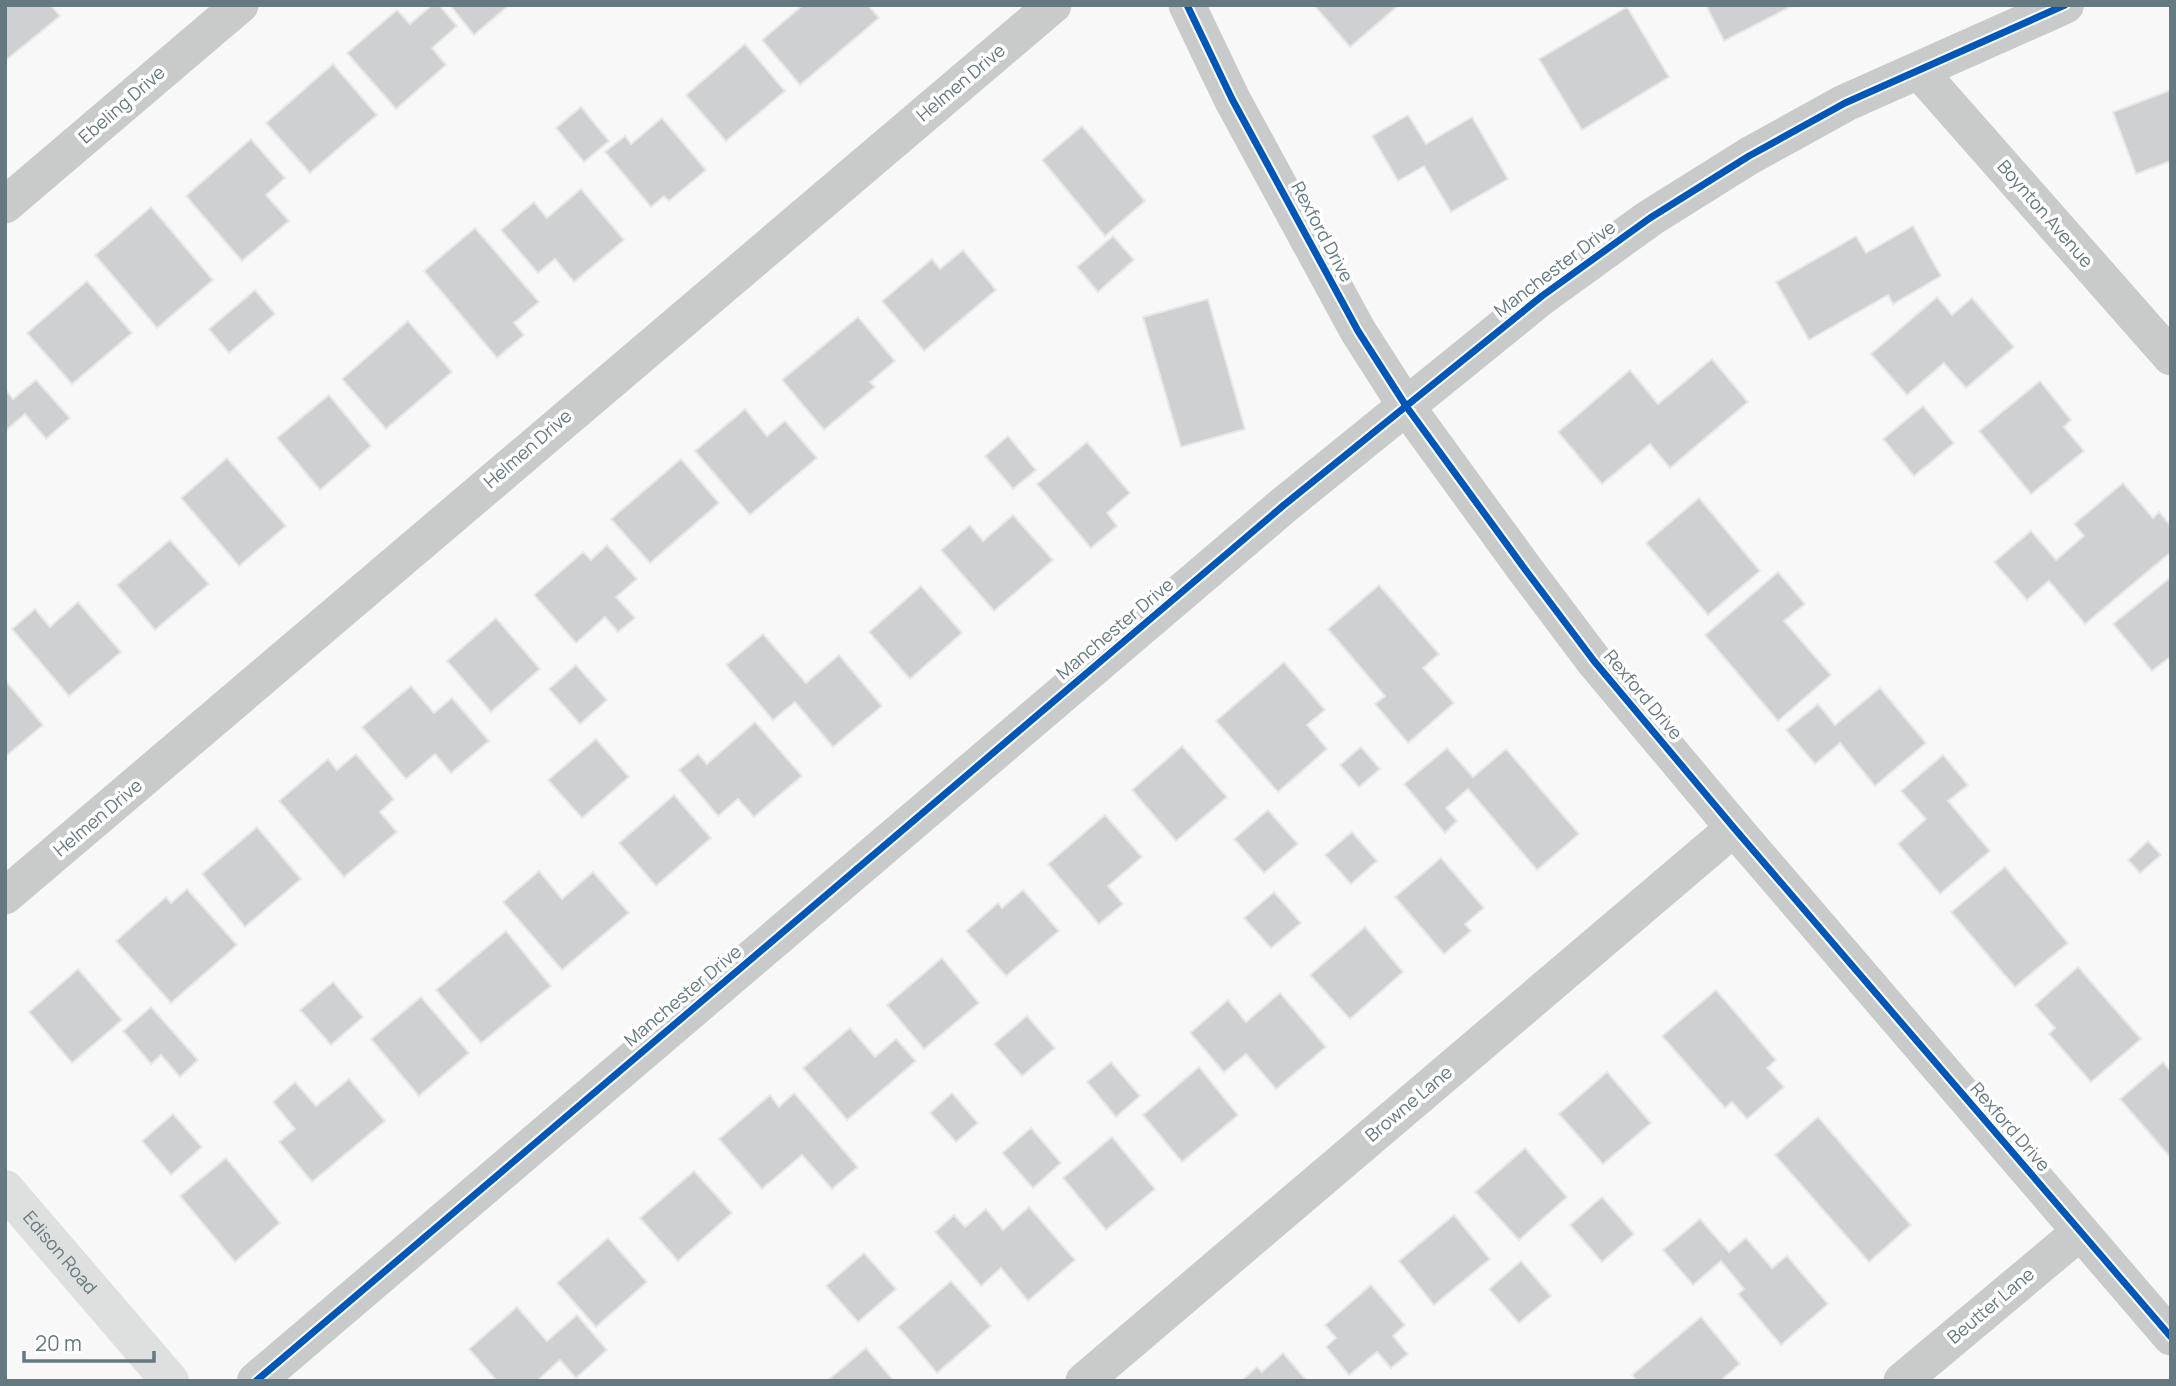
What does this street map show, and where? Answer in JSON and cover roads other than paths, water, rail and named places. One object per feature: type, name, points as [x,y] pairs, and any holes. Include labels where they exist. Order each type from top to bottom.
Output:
[{"type":"main road","name":"Edison Road","points":[[5,1189],[170,1381]]},
{"type":"street","name":"Ebeling Drive","points":[[5,205],[240,5]]},
{"type":"street","name":"Helmen Drive","points":[[5,896],[320,630],[526,450],[1053,5]]},
{"type":"street","name":"Rexford Drive","points":[[1187,5],[1232,99],[1358,331],[1406,406],[1594,661],[2171,1337]]},
{"type":"street","name":"Manchester Drive","points":[[256,1381],[1284,505],[1542,296],[1650,218],[1749,156],[1845,103],[2065,5]]},
{"type":"street","name":"Boynton Avenue","points":[[1919,71],[2171,357]]},
{"type":"street","name":"Browne Lane","points":[[1084,1381],[1734,828]]},
{"type":"street","name":"Beutter Lane","points":[[1902,1381],[2080,1232]]}]
